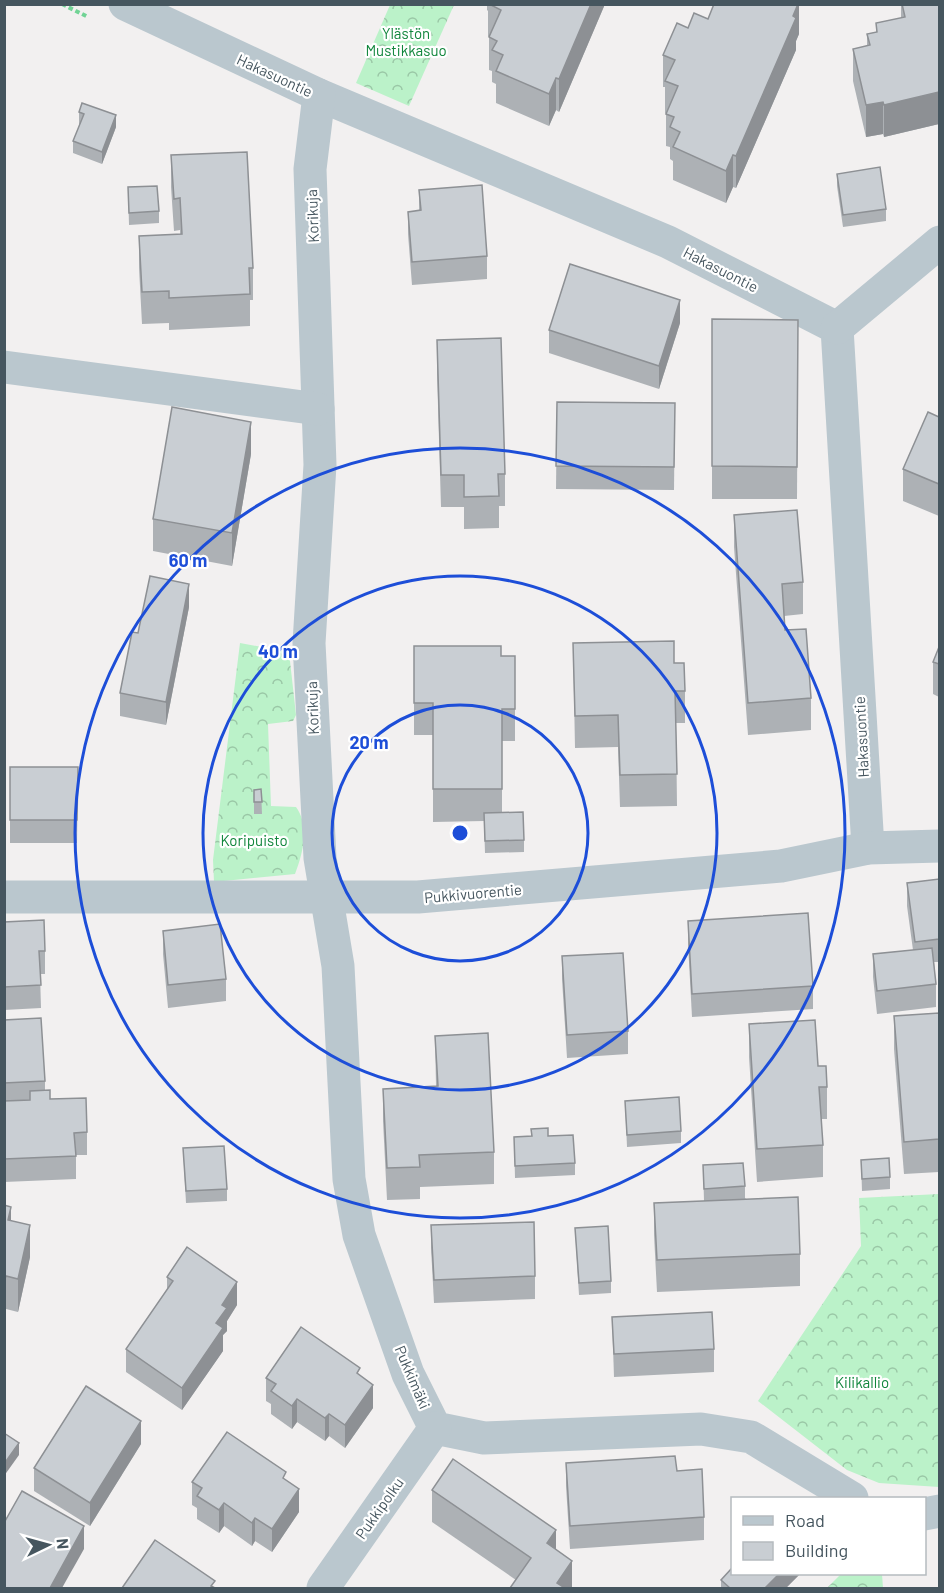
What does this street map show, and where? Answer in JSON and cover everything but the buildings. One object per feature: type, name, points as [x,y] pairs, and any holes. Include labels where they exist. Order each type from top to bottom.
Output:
[{"type":"street","name":"Hakasuontie","points":[[125,4],[319,95],[668,242],[837,328],[868,848]]},
{"type":"street","name":"Korikuja","points":[[319,95],[310,169],[320,465],[309,643],[315,807],[324,898]]},
{"type":"street","points":[[837,328],[939,242]]},
{"type":"street","points":[[4,367],[318,409]]},
{"type":"street","name":"Pukkivuorentie","points":[[4,897],[418,897],[781,866],[868,848],[939,846]]},
{"type":"street","name":"Pukkimäki","points":[[324,898],[338,966],[349,1179],[359,1235],[408,1374],[435,1428],[484,1438],[701,1429],[751,1437],[850,1497]]},
{"type":"street","name":"Pukkipolku","points":[[323,1588],[435,1428]]},
{"type":"green space","name":"Ylästön Mustikkasuo","points":[[390,5],[454,5],[409,106],[356,83]]},
{"type":"green space","name":"Koripuisto","points":[[240,643],[289,652],[296,715],[293,721],[268,724],[271,806],[296,807],[303,823],[304,840],[295,874],[214,882],[213,860]]},
{"type":"green space","name":"Kilikallio","points":[[939,1194],[939,1487],[879,1483],[847,1470],[758,1401],[861,1246],[859,1198]]},
{"type":"green space","points":[[840,1575],[882,1575],[883,1588],[827,1588]]}]
